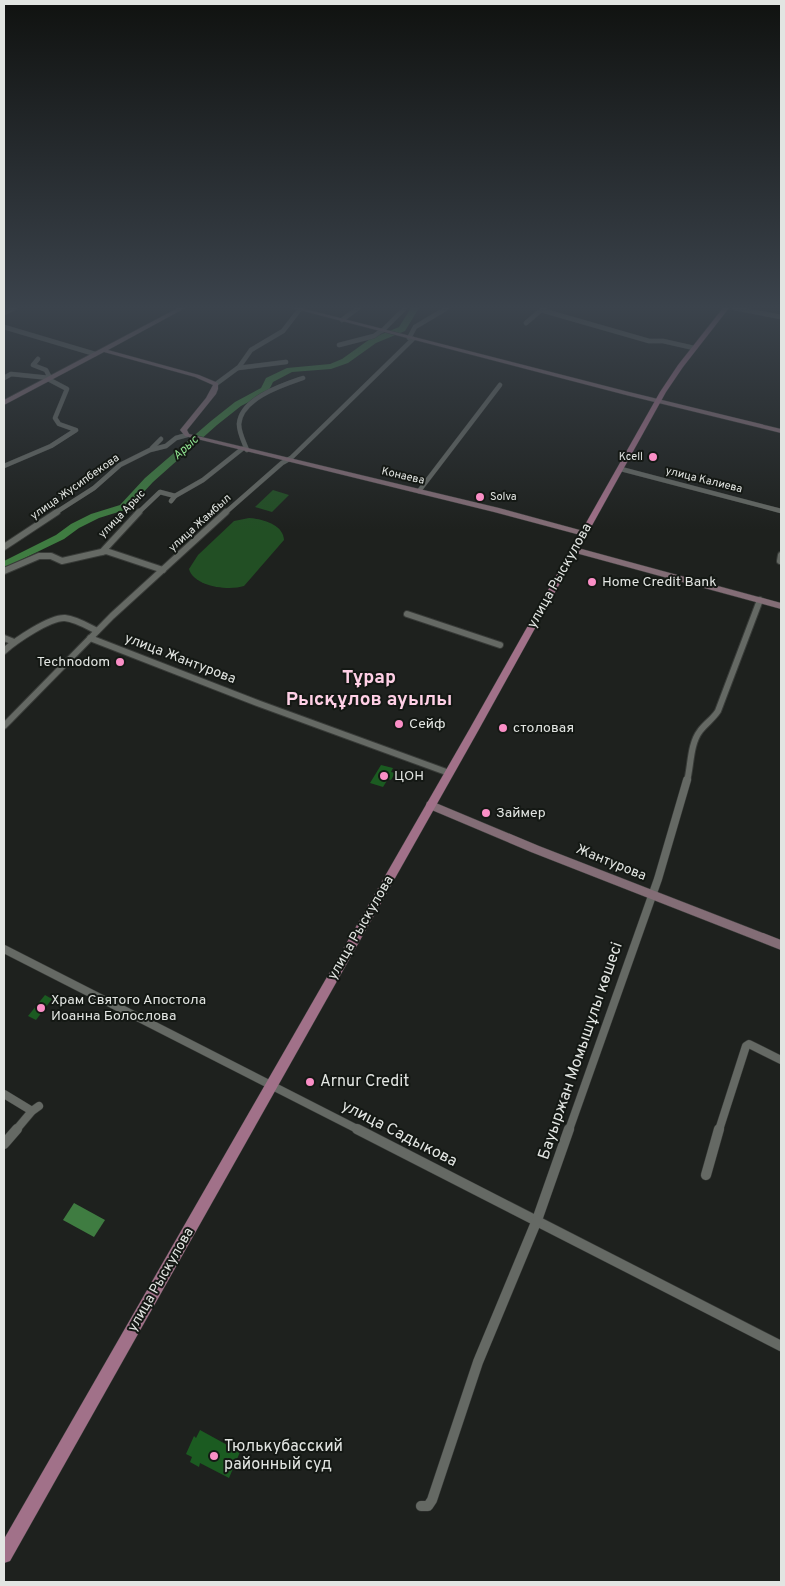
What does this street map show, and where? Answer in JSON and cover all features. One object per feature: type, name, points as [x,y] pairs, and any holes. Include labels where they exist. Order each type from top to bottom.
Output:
[{"type":"main road","name":"улица Рыскулова","points":[[4,1555],[670,382]]},
{"type":"street","points":[[4,403],[43,382]]},
{"type":"street","points":[[4,466],[27,454],[48,448],[76,430],[59,424],[55,418],[58,407],[66,397],[67,389],[54,382]]},
{"type":"street","points":[[212,382],[216,384]]},
{"type":"street","points":[[187,435],[183,430],[210,397],[219,382]]},
{"type":"street","points":[[170,500],[203,480],[245,450],[240,420],[247,407],[275,389],[293,382]]},
{"type":"street","name":"улица Жамбыл","points":[[4,726],[97,631],[257,484],[323,427],[367,382]]},
{"type":"street","points":[[582,382],[781,431]]},
{"type":"street","points":[[419,491],[500,385]]},
{"type":"street","name":"Конаева","points":[[187,435],[419,491],[584,534]]},
{"type":"street","name":"улица Жусипбекова","points":[[5,546],[94,488],[115,468],[150,450],[166,446],[176,438],[187,435]]},
{"type":"street","points":[[150,450],[161,439]]},
{"type":"street","name":"улица Калиева","points":[[621,469],[781,511]]},
{"type":"street","name":"улица Арыс","points":[[102,552],[110,541],[158,493],[166,492],[175,496]]},
{"type":"street","points":[[575,550],[781,606]]},
{"type":"street","points":[[4,571],[39,556],[51,556],[62,561],[102,552],[113,552],[163,570]]},
{"type":"street","name":"Бауыржан Момышұлы көшесі","points":[[421,1506],[428,1506],[432,1500],[478,1362],[537,1220],[652,895],[679,812],[690,769],[690,757],[694,743],[699,732],[713,719],[718,711],[760,600]]},
{"type":"street","points":[[407,614],[500,645]]},
{"type":"street","points":[[4,651],[14,642],[58,618],[64,617],[75,620],[97,631]]},
{"type":"street","points":[[4,638],[14,642]]},
{"type":"street","name":"улица Жантурова","points":[[90,638],[260,704],[449,773]]},
{"type":"street","name":"Жантурова","points":[[431,805],[781,945]]},
{"type":"street","name":"улица Садыкова","points":[[4,948],[434,1170],[537,1220],[781,1346]]},
{"type":"street","points":[[706,1175],[736,1073],[746,1046],[749,1044],[781,1060]]},
{"type":"street","points":[[4,1094],[35,1108],[4,1144]]},
{"type":"shaded area","points":[[273,490],[289,495],[272,512],[255,507]]},
{"type":"shaded area","points":[[249,518],[266,521],[276,526],[283,535],[284,540],[244,586],[221,588],[205,584],[192,575],[189,569],[198,555],[234,521]]},
{"type":"shaded area","points":[[74,1203],[105,1220],[94,1237],[63,1220]]},
{"type":"building","name":"ЦОН","points":[[381,765],[393,768],[391,772],[395,773],[391,780],[388,779],[383,787],[370,783]]},
{"type":"building","name":"Храм Святого Апостола Иоанна Болослова","points":[[45,995],[52,999],[36,1020],[28,1016]]},
{"type":"building","name":"Тюлькубасский районный суд","points":[[200,1430],[240,1452],[229,1478],[200,1463],[199,1467],[190,1462],[192,1457],[186,1454],[194,1436],[196,1438]]},
{"type":"waterway","name":"Арыс","points":[[4,565],[60,537],[75,526],[95,516],[124,507],[149,480],[214,423],[238,404],[265,390],[268,382]]},
{"type":"place","name":"Kcell","points":[[653,457]]},
{"type":"place","name":"Solva","points":[[480,497]]},
{"type":"place","name":"Home Credit Bank","points":[[592,582]]},
{"type":"place","name":"Technodom","points":[[120,662]]},
{"type":"place","name":"Сейф","points":[[399,724]]},
{"type":"place","name":"столовая","points":[[503,728]]},
{"type":"place","name":"ЦОН","points":[[384,776]]},
{"type":"place","name":"Займер","points":[[486,813]]},
{"type":"place","name":"Храм Святого Апостола Иоанна Болослова","points":[[41,1008]]},
{"type":"place","name":"Arnur Credit","points":[[310,1082]]},
{"type":"place","name":"Тюлькубасский районный суд","points":[[214,1456]]},
{"type":"district","name":"Тұрар Рысқұлов ауылы","points":[[369,689]]}]
